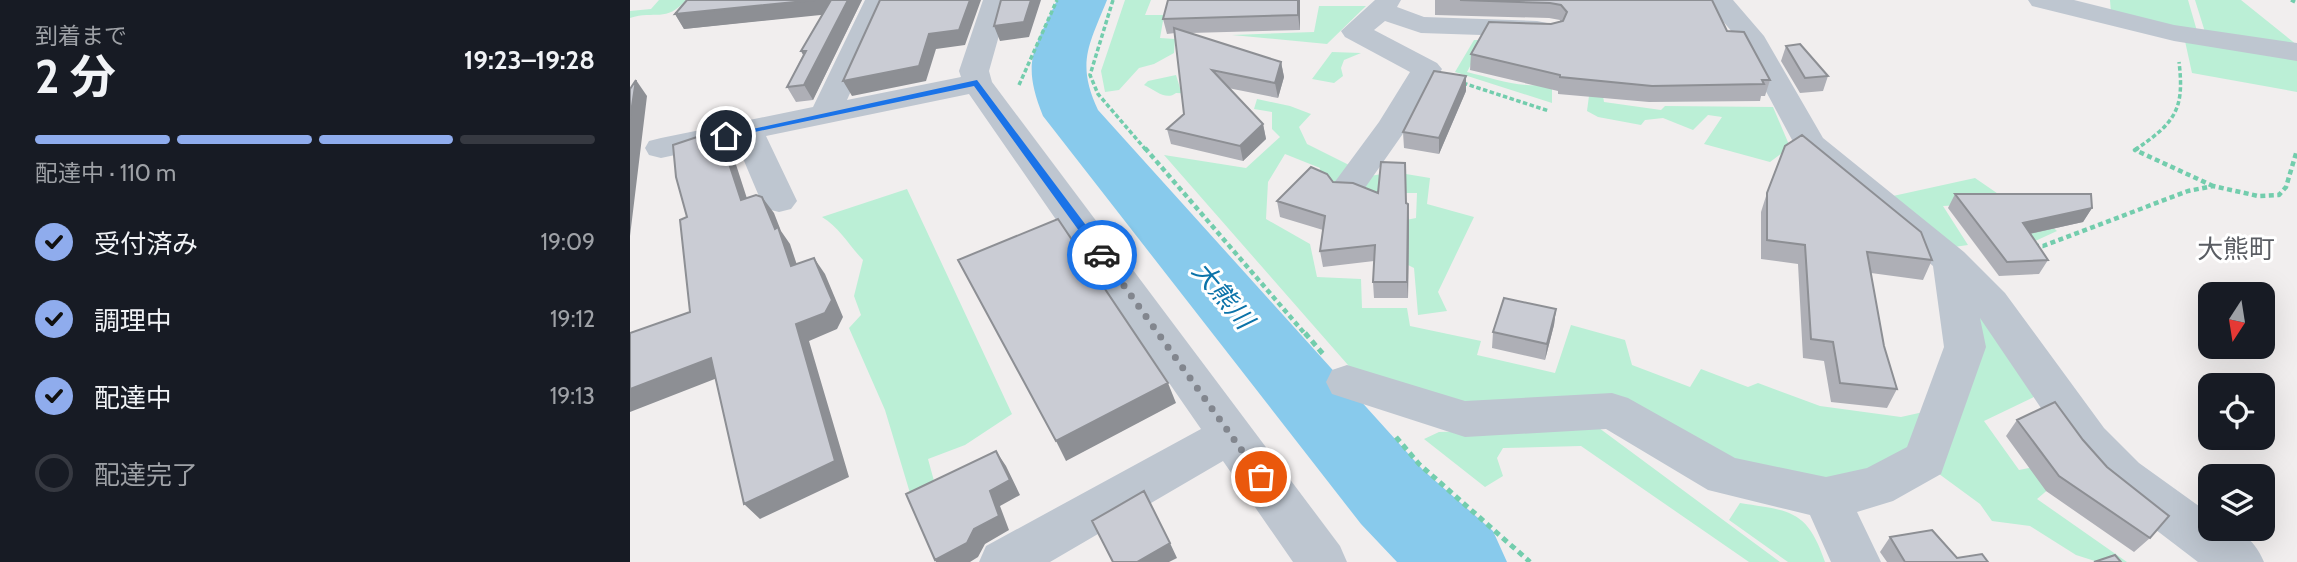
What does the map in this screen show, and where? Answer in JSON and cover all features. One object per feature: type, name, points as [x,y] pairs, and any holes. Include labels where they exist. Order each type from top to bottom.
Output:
[{"type":"street","points":[[825,115],[877,0]]},
{"type":"street","points":[[996,0],[974,71],[977,83],[1322,562]]},
{"type":"street","points":[[1718,0],[1750,36],[1810,144],[1951,261],[1991,303],[2088,441],[2122,477],[2239,562]]},
{"type":"street","points":[[2041,0],[2174,33],[2297,52]]},
{"type":"street","points":[[1348,187],[1427,69],[1355,31],[1384,6],[1420,25],[1549,29]]},
{"type":"street","points":[[662,148],[977,83]]},
{"type":"street","points":[[747,131],[779,201]]},
{"type":"street","points":[[1347,382],[1465,419],[1612,411],[1725,476],[1826,498],[1876,487],[1925,460],[1965,347],[1951,261]]},
{"type":"street","points":[[1004,562],[1231,434]]},
{"type":"street","points":[[1826,498],[1856,562]]},
{"type":"path","points":[[1113,0],[1090,75],[1098,94],[1347,382]]},
{"type":"path","points":[[2291,0],[2297,3]]},
{"type":"path","points":[[2174,33],[2180,69],[2180,106],[2176,118],[2166,130],[2135,150],[2213,186],[2258,196],[2279,195],[2286,187],[2297,149]]},
{"type":"path","points":[[1427,69],[1549,111]]},
{"type":"path","points":[[2031,245],[2043,246],[2188,191],[2213,186]]},
{"type":"path","points":[[1392,433],[1419,464],[1530,562]]},
{"type":"green space","points":[[659,0],[686,0],[666,14],[630,18],[630,11],[651,9]]},
{"type":"green space","points":[[1125,0],[1151,0],[1145,15],[1164,15],[1160,38],[1175,39],[1174,53],[1154,64],[1139,68],[1119,90],[1105,92],[1101,71]]},
{"type":"green space","points":[[2110,0],[2188,0],[2197,31],[2111,13]]},
{"type":"green space","points":[[2195,0],[2241,0],[2297,45],[2205,32]]},
{"type":"green space","points":[[1319,6],[1366,6],[1327,44],[1232,35],[1314,32]]},
{"type":"green space","points":[[1474,40],[1484,40],[1467,72],[1519,84],[1552,84],[1552,103],[1455,72]]},
{"type":"green space","points":[[2185,41],[2297,58],[2297,92],[2192,73]]},
{"type":"green space","points":[[1332,52],[1361,53],[1344,60],[1341,68],[1343,76],[1334,83],[1312,79]]},
{"type":"green space","points":[[1176,75],[1180,88],[1202,86],[1202,94],[1176,93],[1168,96],[1144,85],[1148,81]]},
{"type":"green space","points":[[1589,96],[1603,96],[1604,102],[1661,110],[1665,106],[1773,107],[1790,147],[1770,162],[1704,144],[1722,117],[1708,115],[1693,130],[1663,118],[1645,120],[1641,125],[1598,117],[1587,111]]},
{"type":"green space","points":[[1257,99],[1311,114],[1299,127],[1307,144],[1351,166],[1338,184],[1318,179],[1320,168],[1285,154],[1268,182],[1266,219],[1310,244],[1317,277],[1361,279],[1362,308],[1407,308],[1410,326],[1481,341],[1477,355],[1555,373],[1571,325],[1625,340],[1632,365],[1690,387],[1701,369],[1748,387],[1758,383],[1820,406],[1901,417],[1928,411],[1915,452],[1824,486],[1728,465],[1615,401],[1467,409],[1355,373],[1164,155],[1246,168],[1280,137],[1272,129],[1272,112],[1254,109]]},
{"type":"green space","points":[[1394,172],[1430,178],[1427,204],[1474,217],[1438,292],[1447,311],[1418,315],[1414,268],[1402,262],[1406,220],[1416,218],[1417,193],[1380,193],[1361,189],[1370,176]]},
{"type":"green space","points":[[1975,178],[2023,211],[2033,209],[2057,231],[2033,242],[1998,203],[1943,206],[1968,245],[1954,247],[1893,196]]},
{"type":"green space","points":[[907,189],[1012,414],[965,445],[928,459],[937,492],[913,503],[885,410],[849,328],[861,315],[854,296],[863,260],[822,217]]},
{"type":"green space","points":[[1989,310],[2040,394],[1984,421],[2019,470],[2067,460],[2077,465],[2037,499],[2127,562],[2098,562],[2076,555],[2030,526],[1992,521],[1980,504],[1935,471],[1972,313]]},
{"type":"green space","points":[[1599,428],[1780,562],[1749,562],[1581,446],[1503,448],[1497,458],[1503,476],[1485,487],[1424,439],[1439,432]]},
{"type":"green space","points":[[1740,503],[1772,508],[1795,516],[1811,532],[1825,562],[1788,562],[1729,520]]},
{"type":"building","points":[[687,0],[815,0],[675,14]]},
{"type":"building","points":[[831,0],[848,0],[804,85],[787,87],[806,51],[801,51]]},
{"type":"building","points":[[880,0],[970,0],[959,30],[929,34],[919,66],[843,81]]},
{"type":"building","points":[[1001,0],[1031,0],[1024,22],[994,26]]},
{"type":"building","points":[[1168,0],[1298,0],[1298,15],[1163,19]]},
{"type":"building","points":[[1460,0],[1712,0],[1727,31],[1744,32],[1770,80],[1762,80],[1764,84],[1652,86],[1560,77],[1471,54],[1489,22],[1551,24],[1563,21],[1567,12],[1561,5]]},
{"type":"building","points":[[1174,28],[1281,62],[1275,83],[1212,70],[1263,124],[1240,146],[1167,129],[1184,114]]},
{"type":"building","points":[[1800,44],[1828,76],[1805,78],[1786,46]]},
{"type":"building","points":[[1434,71],[1466,76],[1439,138],[1403,132]]},
{"type":"building","points":[[636,80],[630,119],[630,89]]},
{"type":"building","points":[[718,130],[741,200],[756,195],[762,197],[775,229],[778,227],[791,266],[814,258],[832,300],[825,313],[796,324],[835,461],[744,504],[711,358],[630,389],[630,333],[690,312],[680,220],[687,217],[676,177],[673,145]]},
{"type":"building","points":[[1802,135],[1921,232],[1932,260],[1867,252],[1884,346],[1897,389],[1840,383],[1833,342],[1811,339],[1805,245],[1767,240],[1767,193],[1785,146]]},
{"type":"building","points":[[1381,162],[1405,163],[1408,204],[1407,282],[1373,282],[1375,245],[1320,251],[1325,216],[1277,201],[1311,167],[1327,174],[1333,182],[1353,183],[1378,193]]},
{"type":"building","points":[[1955,194],[2091,194],[2092,208],[2023,223],[2048,260],[2007,262]]},
{"type":"building","points":[[1058,219],[1168,383],[1056,441],[958,260]]},
{"type":"building","points":[[1504,298],[1556,309],[1547,344],[1493,332]]},
{"type":"building","points":[[2055,402],[2107,467],[2169,516],[2150,538],[2059,476],[2017,420]]},
{"type":"building","points":[[996,451],[1010,480],[990,491],[999,516],[974,529],[967,543],[935,560],[906,494]]},
{"type":"building","points":[[1144,491],[1170,543],[1137,562],[1113,562],[1092,521]]},
{"type":"building","points":[[1932,530],[1957,558],[1982,554],[1988,562],[1905,562],[1890,537]]},
{"type":"building","points":[[2115,555],[2121,562],[2094,562]]},
{"type":"waterway","name":"大熊川","points":[[1082,0],[1059,53],[1059,86],[1072,116],[1392,497],[1460,562]]},
{"type":"way so far","points":[[1102,255],[1261,477]]},
{"type":"district","name":"大熊町","points":[[2236,249]]},
{"type":"route","points":[[726,136],[977,83],[1102,255]]}]
